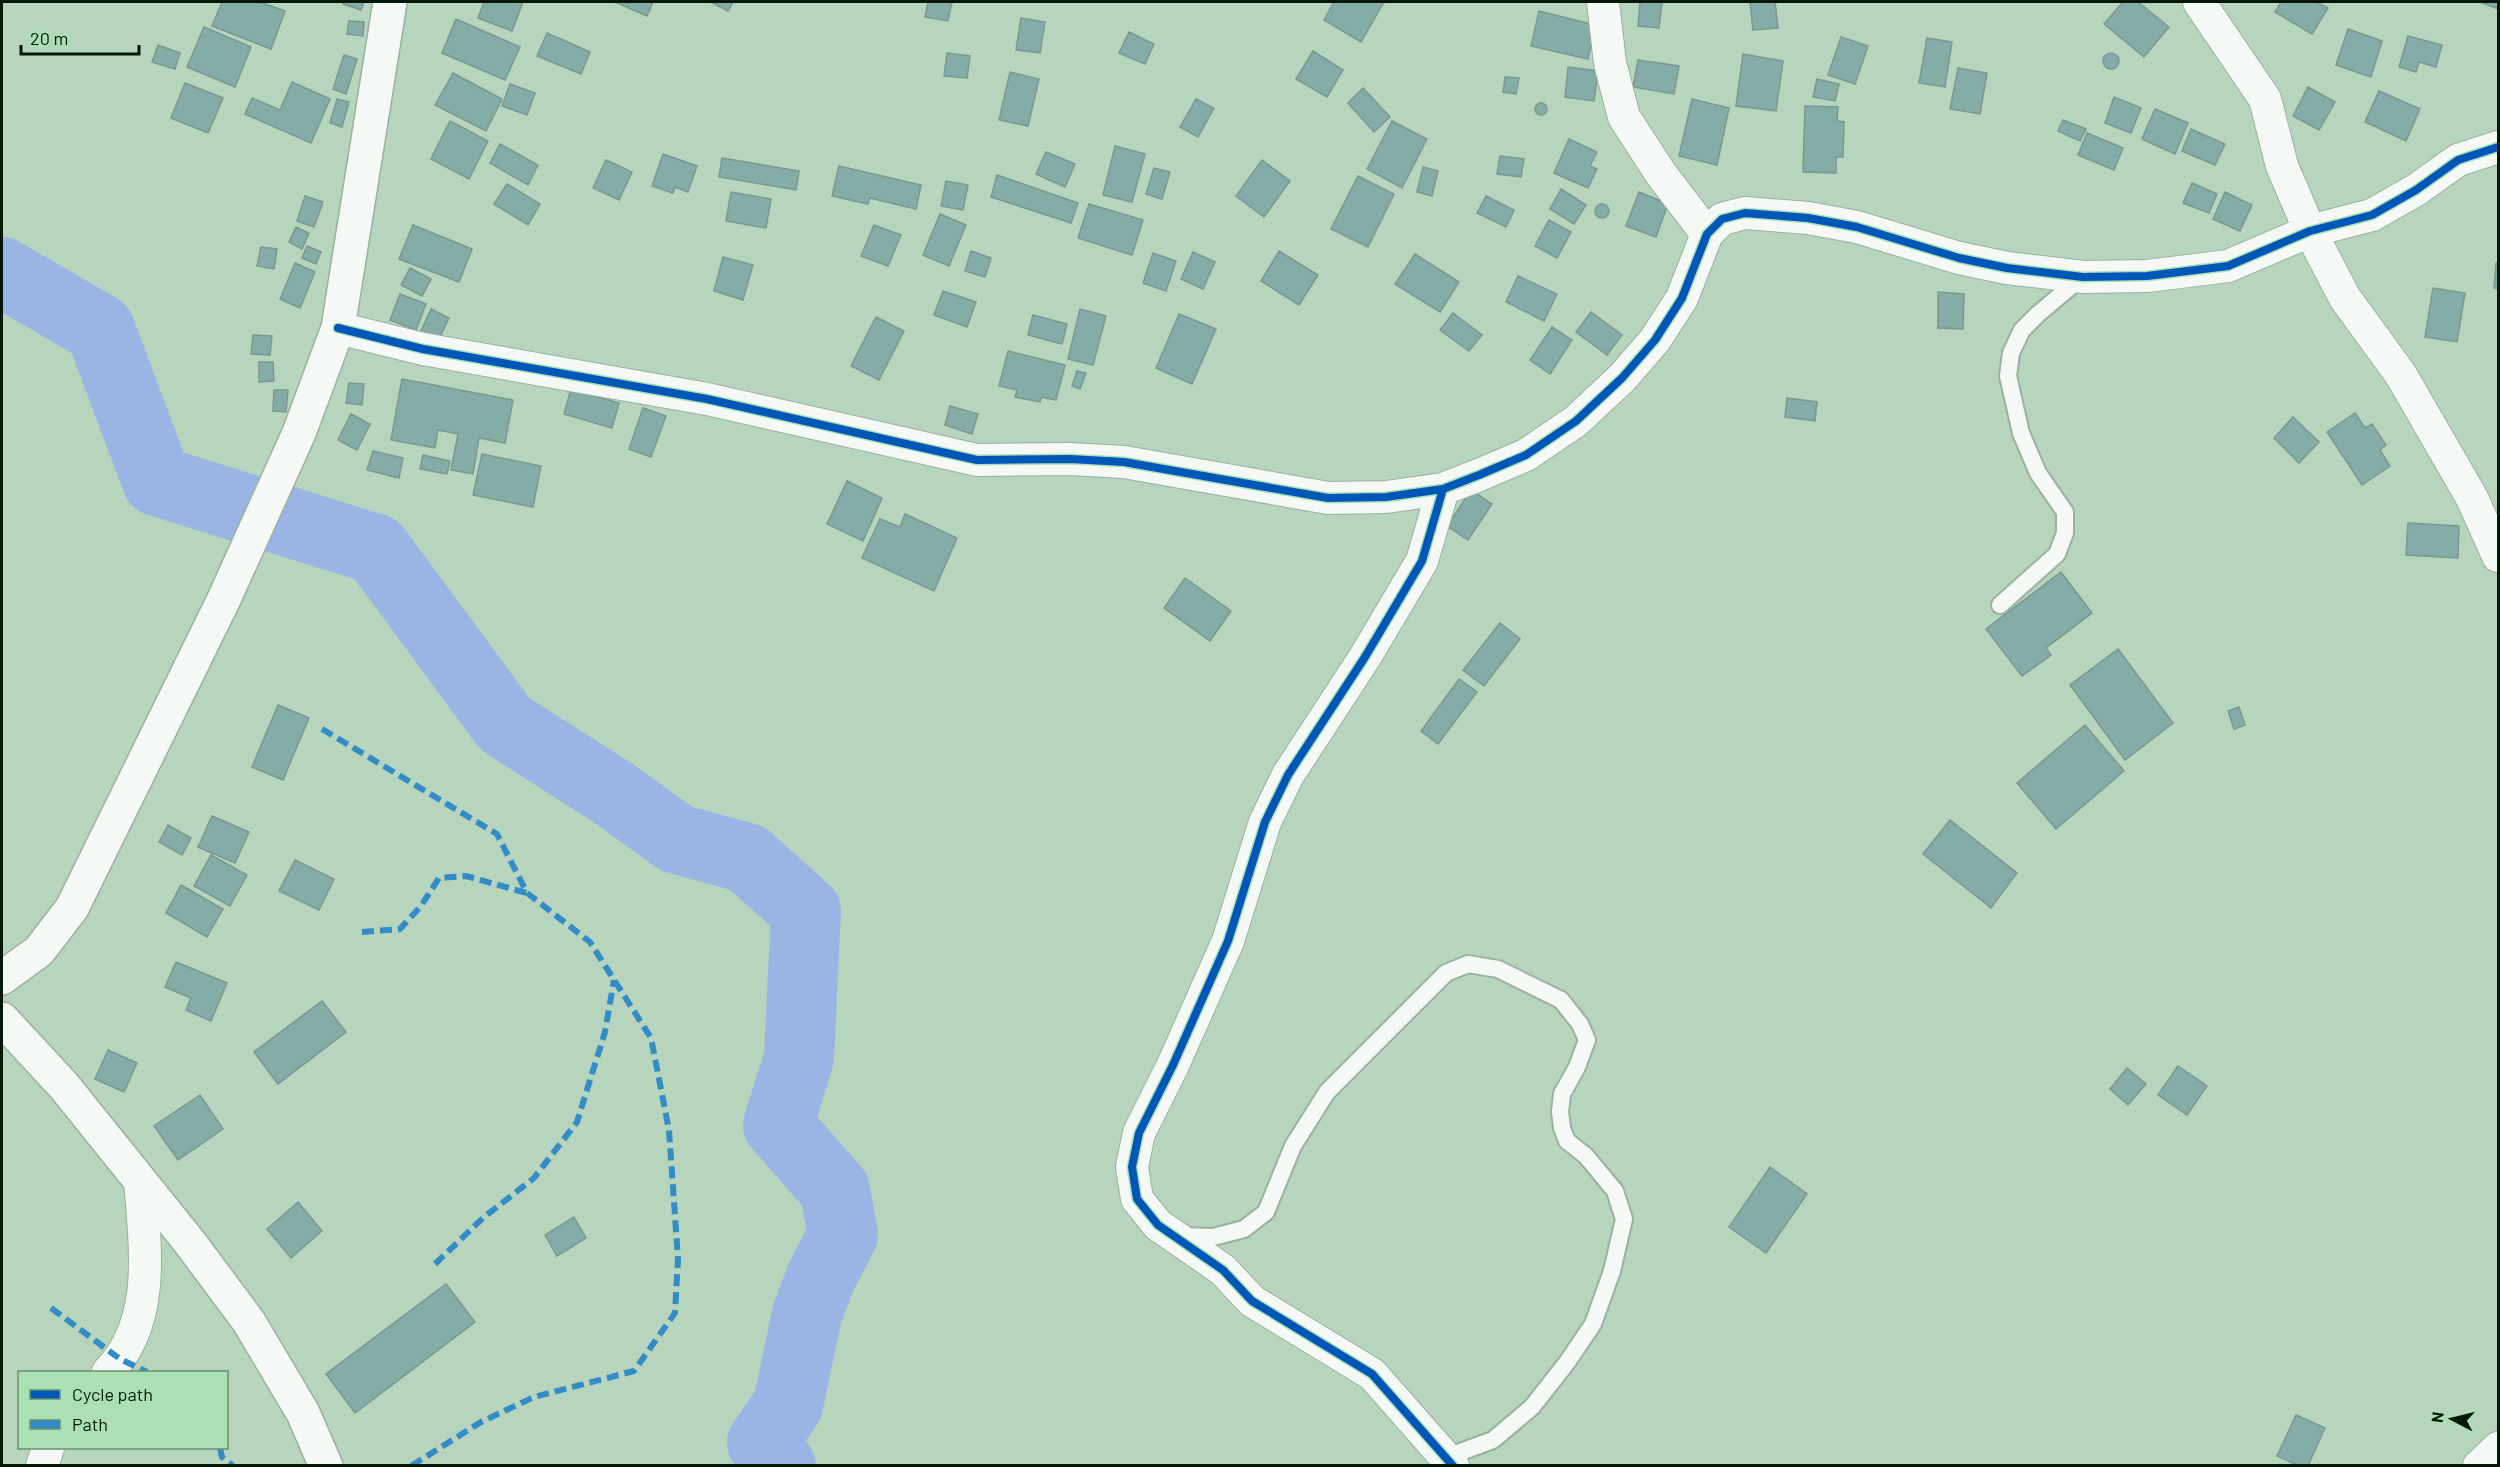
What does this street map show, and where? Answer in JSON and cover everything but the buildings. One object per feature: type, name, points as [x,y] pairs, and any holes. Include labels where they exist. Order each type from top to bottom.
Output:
[{"type":"street","points":[[2,978],[39,951],[72,908],[224,598],[299,433],[338,328],[390,2]]},
{"type":"street","points":[[1603,2],[1610,63],[1624,117],[1661,174],[1707,234]]},
{"type":"street","points":[[2199,2],[2265,99],[2282,166],[2310,231],[2345,298],[2401,375],[2472,498],[2499,556]]},
{"type":"street","points":[[338,328],[423,349],[706,399],[977,460],[1070,459],[1124,462],[1328,498],[1386,497],[1443,489],[1526,455],[1576,420],[1622,378],[1655,340],[1682,298],[1707,234],[1722,219],[1745,213],[1808,218],[1857,227],[1959,258],[2007,268],[2083,277],[2147,276],[2228,266],[2310,231],[2372,215],[2416,190],[2458,160],[2499,147]]},
{"type":"street","points":[[1443,489],[1422,561],[1365,657],[1288,775],[1265,822],[1228,941],[1173,1065],[1139,1133],[1132,1167],[1137,1199],[1158,1225],[1223,1270],[1252,1301],[1372,1374],[1450,1461]]},
{"type":"street","points":[[2,1018],[64,1086],[249,1322],[303,1413],[326,1466]]},
{"type":"street","points":[[109,1371],[120,1359],[137,1327],[146,1269],[140,1181]]},
{"type":"street","points":[[2479,1466],[2499,1448]]},
{"type":"street","points":[[42,1466],[48,1449]]},
{"type":"lane","points":[[2000,605],[2057,554],[2065,533],[2065,512],[2038,473],[2021,433],[2008,376],[2011,353],[2022,330],[2083,277]]},
{"type":"lane","points":[[1175,1236],[1213,1237],[1244,1229],[1266,1212],[1293,1146],[1327,1092],[1446,973],[1468,964],[1498,969],[1561,1000],[1580,1024],[1587,1040],[1577,1067],[1562,1094],[1560,1112],[1562,1128],[1567,1141],[1586,1156],[1615,1191],[1624,1219],[1612,1271],[1593,1324],[1532,1407],[1493,1440],[1450,1461]]},
{"type":"waterway","points":[[2,272],[100,329],[157,481],[376,549],[505,724],[613,793],[677,839],[747,858],[806,911],[799,1058],[778,1125],[835,1190],[843,1235],[821,1277],[807,1314],[788,1405],[762,1443],[781,1466]]},
{"type":"marked path","points":[[322,729],[497,834],[527,893],[590,942],[651,1038],[669,1130],[678,1259],[675,1313],[634,1371],[534,1397],[481,1422],[411,1466]]},
{"type":"marked path","points":[[362,932],[400,929],[421,906],[439,878],[466,876],[527,893]]},
{"type":"marked path","points":[[435,1264],[483,1218],[534,1178],[577,1122],[605,1032],[614,980]]},
{"type":"marked path","points":[[51,1308],[120,1359],[145,1371]]},
{"type":"marked path","points":[[220,1449],[222,1457],[233,1466]]},
{"type":"cycle path","points":[[338,328],[423,349],[707,399],[977,460],[1070,459],[1124,462],[1328,498],[1386,497],[1443,489],[1479,475],[1526,455],[1576,421],[1622,378],[1655,340],[1682,298],[1707,234],[1722,219],[1745,213],[1808,218],[1857,227],[1959,258],[2007,268],[2083,277],[2147,276],[2228,266],[2310,231],[2372,215],[2416,190],[2458,160],[2498,147]]},
{"type":"cycle path","points":[[1443,489],[1422,561],[1365,657],[1288,775],[1265,822],[1228,941],[1173,1065],[1139,1133],[1132,1167],[1137,1199],[1158,1225],[1223,1270],[1252,1301],[1372,1374],[1453,1466]]}]
